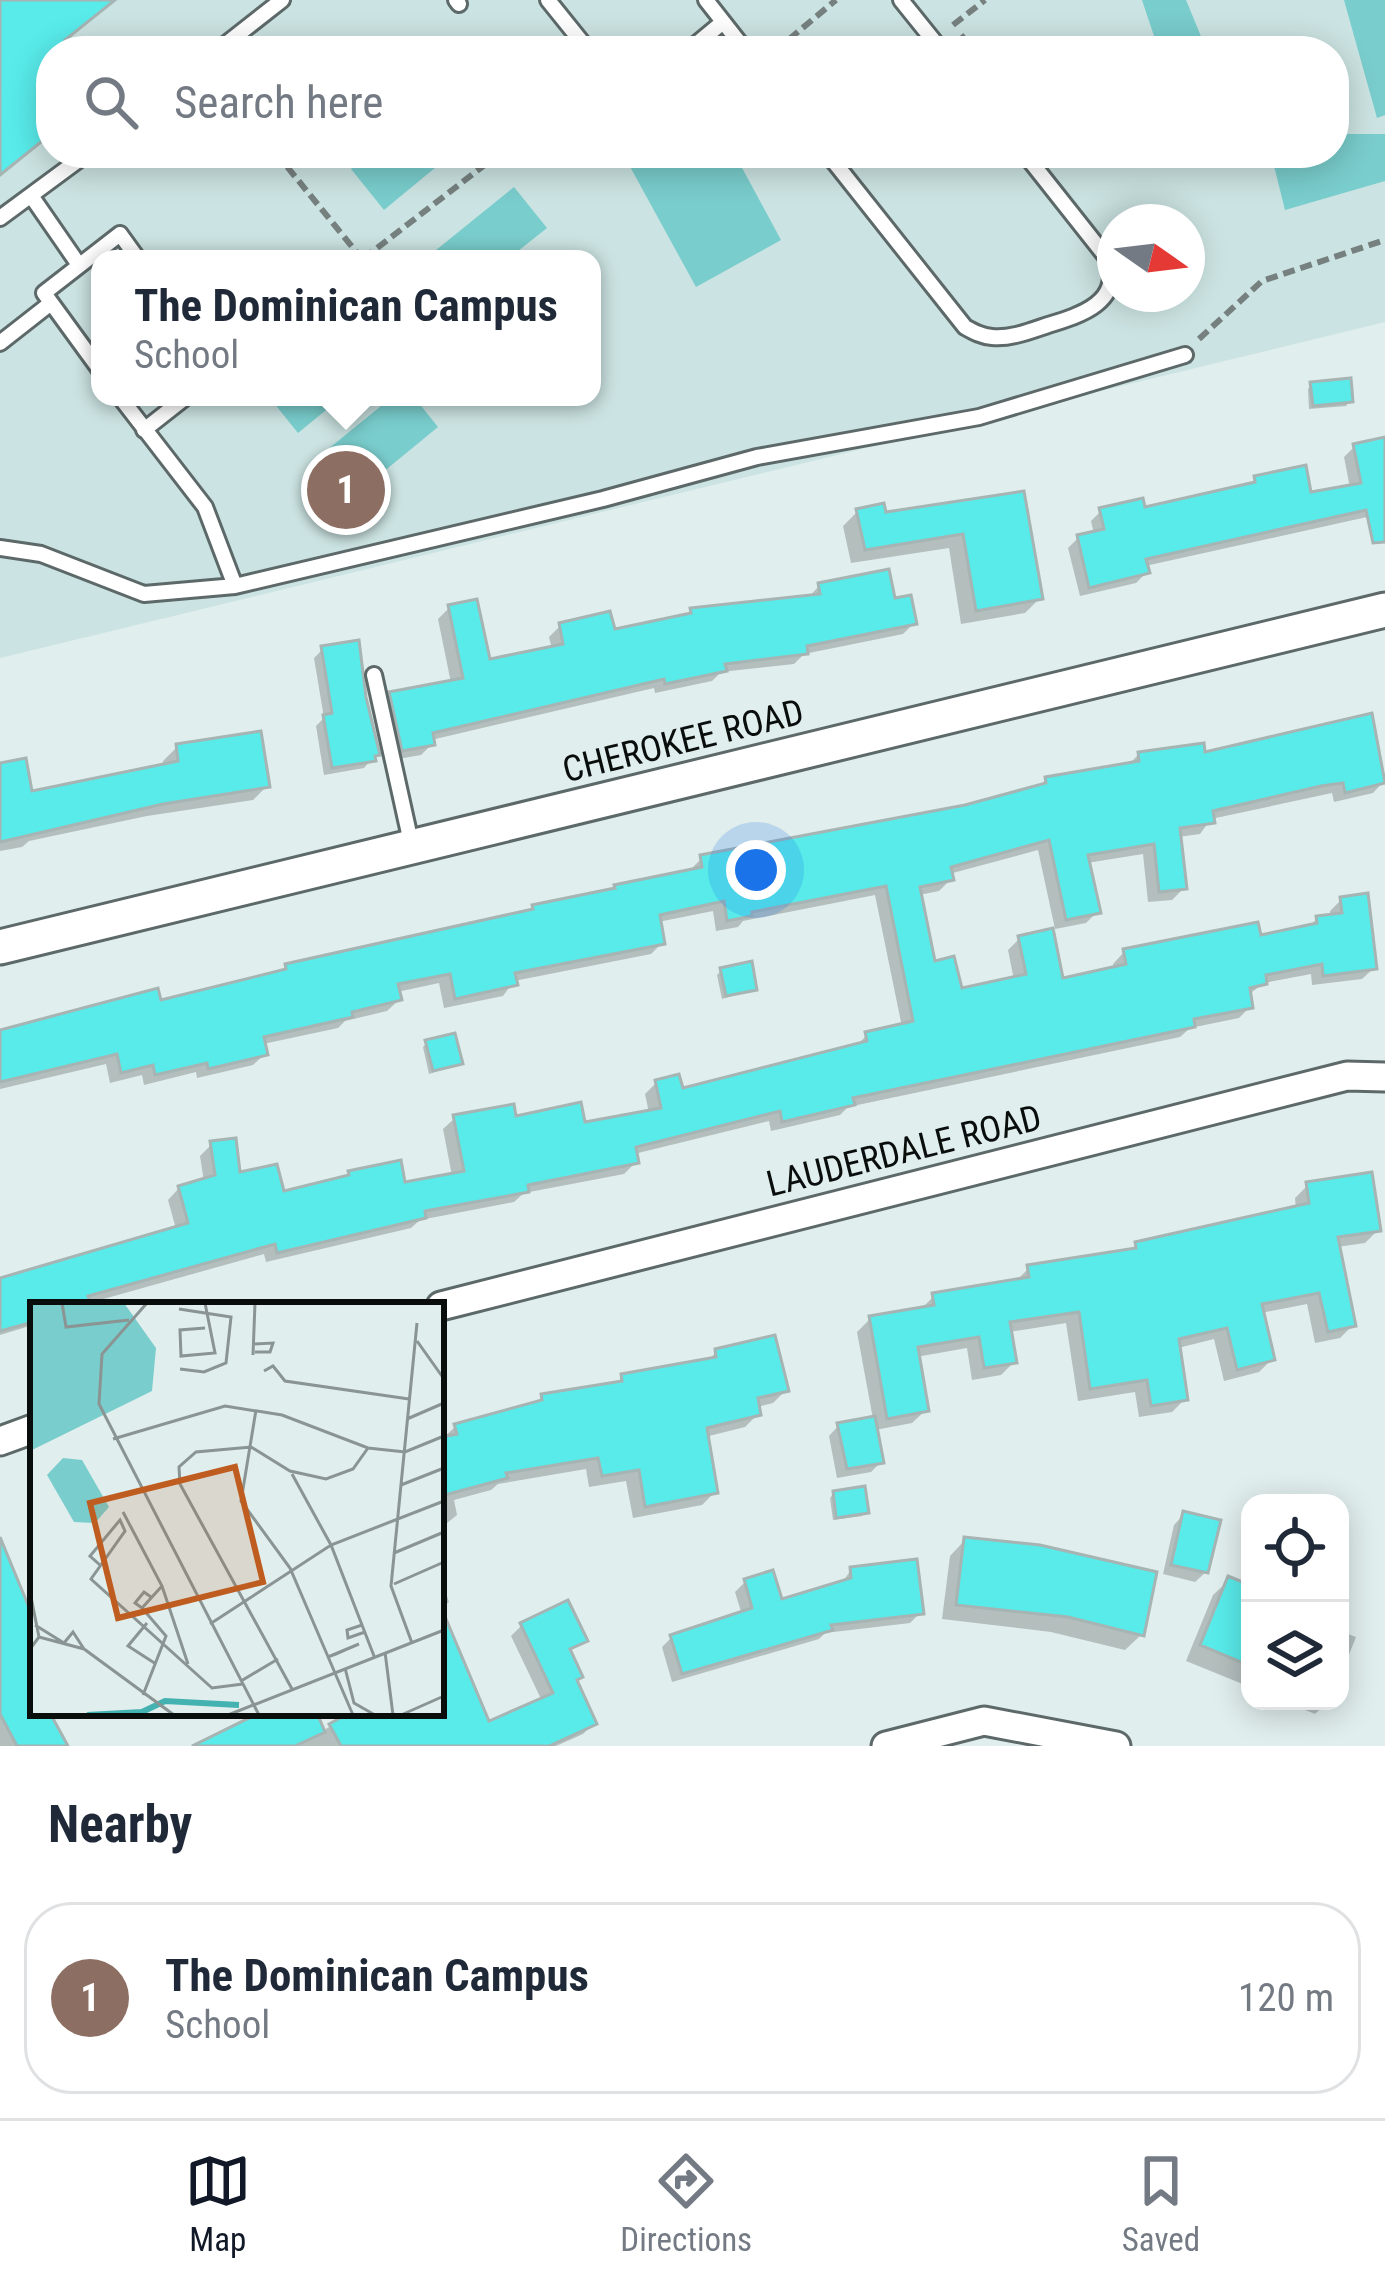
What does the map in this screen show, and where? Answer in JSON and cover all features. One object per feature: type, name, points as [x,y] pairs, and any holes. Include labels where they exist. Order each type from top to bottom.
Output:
[{"type":"street","name":"CHEROKEE ROAD","points":[[0,947],[1385,610]]},
{"type":"street","name":"LAUDERDALE ROAD","points":[[444,1305],[1347,1076],[1385,1077]]},
{"type":"street","points":[[0,1441],[30,1430]]},
{"type":"street","points":[[886,1746],[984,1721],[1116,1746]]},
{"type":"lane","points":[[237,36],[282,0]]},
{"type":"lane","points":[[548,0],[577,36]]},
{"type":"lane","points":[[706,0],[735,36]]},
{"type":"lane","points":[[901,0],[930,36]]},
{"type":"lane","points":[[707,36],[724,22]]},
{"type":"lane","points":[[0,218],[69,168]]},
{"type":"lane","points":[[838,168],[965,327],[996,338],[1085,314],[1106,297],[1112,280],[1107,259],[1036,168]]},
{"type":"lane","points":[[32,197],[79,266]]},
{"type":"lane","points":[[100,250],[120,234],[132,250]]},
{"type":"lane","points":[[91,257],[44,292],[91,358]]},
{"type":"lane","points":[[0,343],[51,303]]},
{"type":"lane","points":[[0,548],[41,554],[144,594],[235,586],[603,500],[757,458],[979,417],[1185,356]]},
{"type":"lane","points":[[127,406],[206,507],[235,586]]},
{"type":"lane","points":[[145,430],[175,406]]},
{"type":"lane","points":[[374,675],[412,847]]},
{"type":"path","points":[[793,36],[836,0]]},
{"type":"path","points":[[953,25],[985,0]]},
{"type":"path","points":[[288,168],[355,250]]},
{"type":"path","points":[[374,250],[480,168]]},
{"type":"path","points":[[1185,356],[1220,316],[1262,281],[1385,240]]},
{"type":"shaded area","points":[[0,0],[1385,0],[1385,322],[0,658]]},
{"type":"shaded area","points":[[1142,0],[1186,0],[1201,36],[1154,36]]},
{"type":"shaded area","points":[[1344,0],[1385,0],[1385,115],[1377,118]]},
{"type":"shaded area","points":[[1349,134],[1385,134],[1385,181],[1285,210],[1274,168],[1349,168]]},
{"type":"shaded area","points":[[352,168],[435,168],[384,210]]},
{"type":"shaded area","points":[[631,168],[742,168],[781,240],[696,287]]},
{"type":"shaded area","points":[[514,187],[547,228],[519,250],[436,250]]},
{"type":"shaded area","points":[[276,406],[331,406],[298,433]]},
{"type":"shaded area","points":[[381,406],[421,406],[438,427],[349,500],[316,459]]},
{"type":"building","points":[[0,0],[115,0],[70,36],[36,36],[36,146],[0,175]]},
{"type":"building","points":[[1351,378],[1353,402],[1313,406],[1310,382]]},
{"type":"building","points":[[1385,437],[1385,542],[1373,543],[1366,510],[1146,559],[1150,573],[1089,588],[1077,535],[1104,529],[1099,508],[1143,498],[1145,507],[1306,465],[1311,492],[1361,483],[1353,444]]},
{"type":"building","points":[[1024,491],[1043,599],[976,611],[963,534],[865,550],[856,509],[884,503],[886,512]]},
{"type":"building","points":[[889,569],[895,598],[911,595],[917,624],[807,646],[808,654],[725,664],[727,671],[665,684],[664,679],[433,733],[435,745],[402,751],[389,692],[463,678],[448,605],[477,599],[490,659],[563,644],[559,623],[610,611],[615,629],[691,613],[690,608],[820,594],[818,583]]},
{"type":"building","points":[[359,640],[380,755],[375,756],[376,761],[332,768],[323,715],[332,713],[321,646]]},
{"type":"building","points":[[1372,713],[1385,783],[1345,793],[1343,783],[1321,786],[1213,811],[1215,823],[1180,828],[1187,889],[1159,892],[1154,844],[1088,855],[1101,913],[1066,920],[1049,840],[951,867],[954,880],[920,887],[935,961],[954,956],[962,988],[1026,974],[1018,936],[1053,928],[1063,978],[1126,964],[1123,949],[1258,922],[1261,935],[1317,923],[1316,916],[1342,913],[1340,897],[1368,893],[1377,969],[1323,976],[1322,964],[1266,975],[1267,984],[1250,988],[1253,1008],[1194,1019],[1195,1027],[853,1098],[855,1105],[782,1122],[780,1111],[636,1147],[639,1163],[528,1185],[529,1192],[425,1211],[426,1218],[277,1253],[275,1244],[88,1296],[90,1302],[30,1302],[30,1323],[0,1331],[0,1278],[188,1223],[178,1186],[215,1175],[210,1141],[236,1138],[240,1172],[277,1164],[284,1191],[401,1160],[405,1182],[464,1171],[453,1115],[514,1104],[516,1116],[581,1102],[585,1122],[661,1108],[655,1080],[679,1074],[683,1088],[867,1041],[865,1032],[913,1021],[886,886],[727,921],[724,901],[660,915],[665,944],[515,973],[518,985],[455,999],[450,974],[398,984],[402,1000],[352,1012],[353,1017],[264,1037],[268,1055],[208,1069],[207,1063],[155,1075],[153,1065],[121,1073],[117,1054],[0,1082],[0,1030],[158,988],[161,1000],[286,969],[285,964],[702,867],[700,855],[965,805],[1046,783],[1045,777],[1139,761],[1138,752],[1204,743],[1205,752]]},
{"type":"building","points":[[261,731],[270,787],[163,804],[0,842],[0,763],[26,758],[32,791],[178,761],[176,744]]},
{"type":"building","points":[[752,961],[757,990],[726,996],[720,968]]},
{"type":"building","points":[[455,1033],[463,1064],[433,1071],[425,1040]]},
{"type":"building","points":[[1372,1172],[1381,1231],[1338,1237],[1356,1326],[1328,1332],[1319,1293],[1262,1304],[1275,1360],[1237,1370],[1227,1328],[1179,1339],[1188,1400],[1151,1406],[1147,1380],[1090,1389],[1079,1312],[1010,1322],[1017,1363],[984,1368],[979,1337],[918,1347],[929,1411],[887,1419],[869,1316],[934,1305],[932,1293],[1029,1277],[1027,1265],[1136,1248],[1135,1242],[1309,1203],[1306,1182]]},
{"type":"building","points":[[775,1335],[789,1391],[758,1398],[761,1415],[707,1428],[718,1493],[645,1507],[639,1470],[602,1476],[598,1458],[506,1473],[508,1478],[444,1495],[444,1436],[457,1434],[454,1424],[542,1400],[541,1394],[622,1381],[621,1374],[716,1357],[715,1349]]},
{"type":"building","points":[[875,1416],[884,1463],[847,1469],[837,1423]]},
{"type":"building","points":[[865,1486],[869,1513],[836,1518],[833,1491]]},
{"type":"building","points":[[1183,1511],[1221,1520],[1208,1573],[1171,1565]]},
{"type":"building","points":[[0,1537],[30,1610],[30,1716],[52,1716],[68,1746],[17,1746],[0,1714]]},
{"type":"building","points":[[964,1537],[1040,1545],[1157,1572],[1144,1636],[1068,1617],[956,1605]]},
{"type":"building","points":[[917,1559],[924,1614],[831,1625],[833,1630],[682,1674],[670,1635],[752,1608],[744,1579],[773,1570],[782,1599],[851,1578],[850,1567]]},
{"type":"building","points":[[1228,1576],[1241,1581],[1241,1662],[1200,1645]]},
{"type":"building","points":[[568,1600],[588,1641],[570,1649],[583,1677],[577,1680],[597,1724],[549,1746],[341,1746],[329,1724],[344,1716],[444,1716],[444,1614],[489,1721],[553,1693],[520,1623]]},
{"type":"building","points":[[253,1716],[318,1716],[325,1732],[295,1746],[192,1746]]},
{"type":"place","name":"The Dominican Campus","points":[[346,490]]}]
